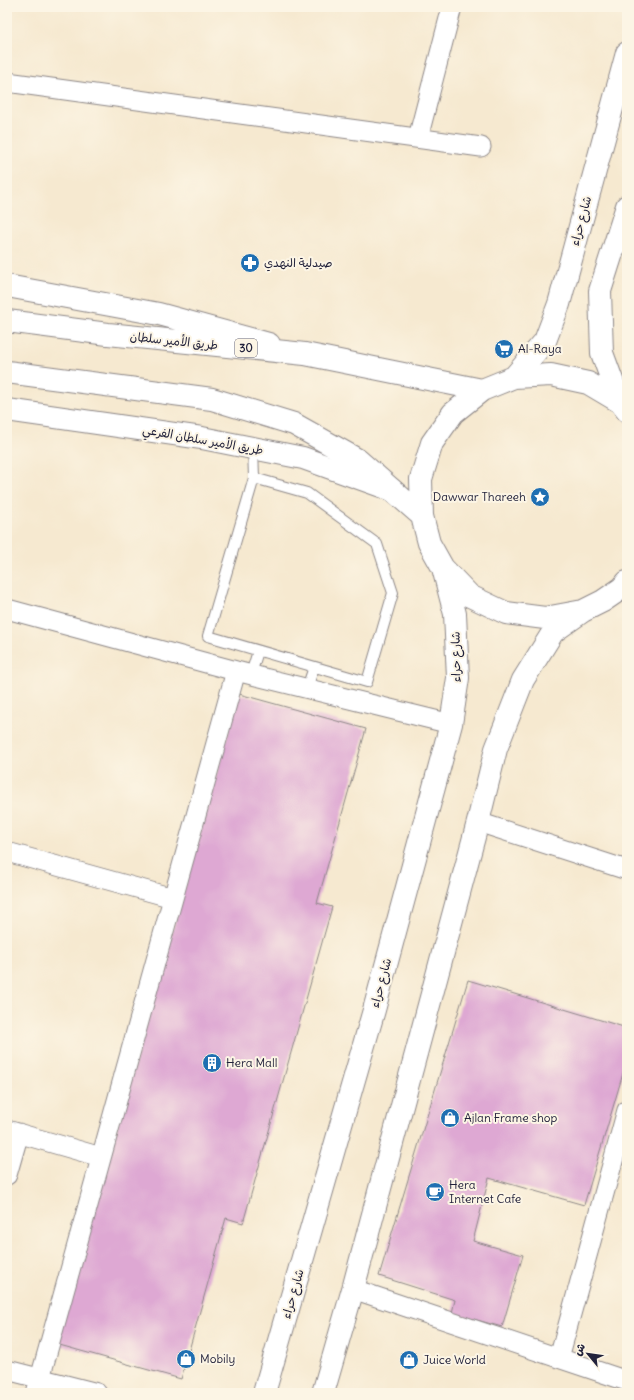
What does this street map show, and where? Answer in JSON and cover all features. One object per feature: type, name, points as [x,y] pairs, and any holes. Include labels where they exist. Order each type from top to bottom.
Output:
[{"type":"main road","name":"شارع حراء","points":[[514,377],[545,341],[559,304],[627,53]]},
{"type":"main road","points":[[623,406],[602,353],[600,290],[626,220]]},
{"type":"main road","points":[[7,286],[159,314],[305,354]]},
{"type":"main road","name":"طريق الأمير سلطان","points":[[7,321],[116,335],[305,354],[482,390]]},
{"type":"main road","points":[[7,372],[212,399],[294,424],[358,460],[422,516]]},
{"type":"main road","points":[[583,610],[545,618],[506,613],[470,596],[443,568],[429,543],[422,516],[421,479],[432,444],[453,413],[482,390],[514,377],[551,374],[588,383],[623,406]]},
{"type":"main road","name":"طريق الأمير سلطان الفرعي","points":[[7,410],[202,438],[303,458],[394,491]]},
{"type":"main road","name":"شارع حراء","points":[[264,1393],[372,1018],[451,724],[458,678],[455,614],[443,568]]},
{"type":"main road","points":[[324,1393],[354,1290],[496,749],[523,680],[553,632],[583,610],[603,601],[625,586]]},
{"type":"street","points":[[418,138],[452,7]]},
{"type":"street","points":[[7,82],[481,147]]},
{"type":"street","points":[[7,608],[243,673],[451,724]]},
{"type":"street","points":[[38,1386],[173,898],[243,673]]},
{"type":"street","points":[[478,822],[627,870]]},
{"type":"street","points":[[7,852],[173,898]]},
{"type":"street","points":[[559,1358],[626,1116]]},
{"type":"street","points":[[7,1175],[13,1132],[101,1157]]},
{"type":"street","points":[[354,1290],[627,1381]]},
{"type":"street","points":[[7,1370],[38,1386],[98,1393]]},
{"type":"lane","points":[[253,448],[254,478],[208,636],[367,682],[392,593],[377,544],[307,493],[254,478]]},
{"type":"lane","points":[[243,673],[258,651]]},
{"type":"lane","points":[[307,688],[314,667]]},
{"type":"building","name":"Hera Mall","points":[[239,694],[366,729],[317,903],[332,907],[243,1223],[226,1218],[181,1379],[56,1344]]},
{"type":"building","points":[[468,980],[627,1028],[627,1060],[584,1205],[489,1178],[473,1241],[523,1255],[502,1327],[452,1313],[455,1300],[379,1276]]},
{"type":"place","name":"صيدلية النهدي","points":[[250,263]]},
{"type":"place","name":"Al-Raya","points":[[504,349]]},
{"type":"place","name":"Dawwar Thareeh","points":[[540,497]]},
{"type":"place","name":"Hera Mall","points":[[212,1063]]},
{"type":"place","name":"Ajlan Frame shop","points":[[450,1118]]},
{"type":"place","name":"Hera Internet Cafe","points":[[435,1192]]},
{"type":"place","name":"Mobily","points":[[186,1359]]},
{"type":"place","name":"Juice World","points":[[409,1360]]}]
